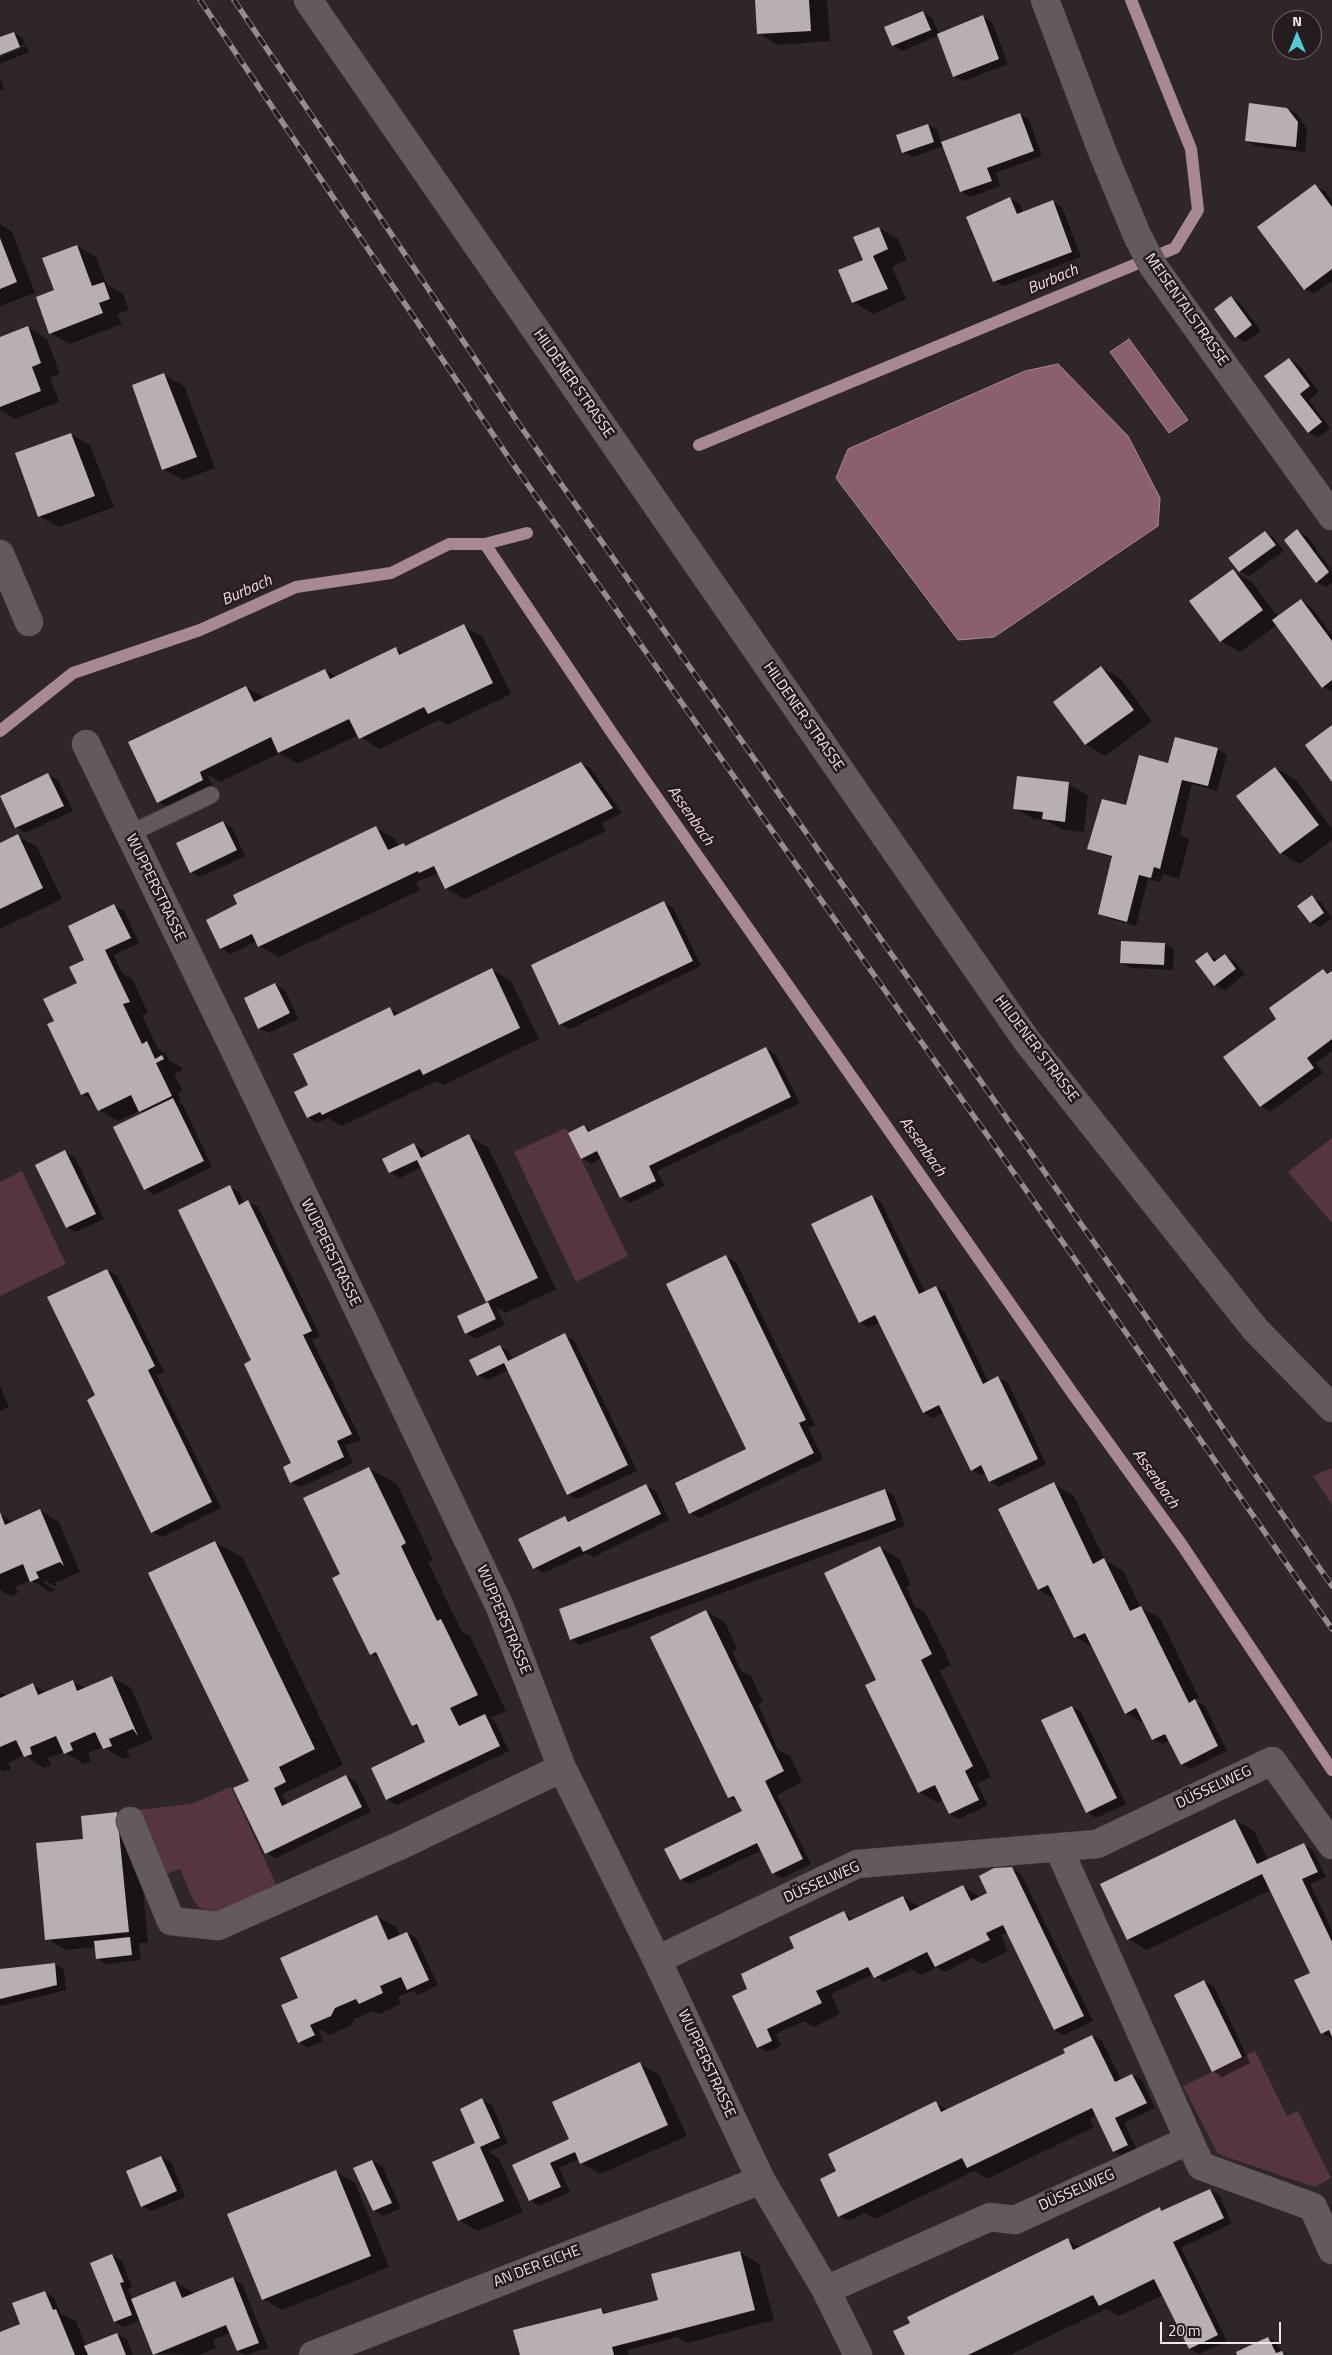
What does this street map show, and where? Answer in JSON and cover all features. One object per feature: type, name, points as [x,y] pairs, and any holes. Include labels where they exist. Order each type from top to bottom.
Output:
[{"type":"street","name":"HILDENER STRASSE","points":[[308,0],[1027,1041],[1255,1329],[1332,1408]]},
{"type":"street","name":"MEISENTALSTRASSE","points":[[1045,0],[1102,151],[1137,235],[1153,266],[1332,516]]},
{"type":"street","points":[[0,554],[29,622]]},
{"type":"street","name":"WUPPERSTRASSE","points":[[86,744],[238,1057],[500,1607],[562,1768],[657,1960],[760,2180],[826,2290],[858,2355]]},
{"type":"street","name":"DÜSSELWEG","points":[[657,1960],[857,1864],[1059,1849],[1097,1844],[1272,1761],[1332,1845]]},
{"type":"street","points":[[130,1820],[171,1921],[218,1926],[399,1846],[562,1768]]},
{"type":"street","points":[[1059,1849],[1201,2166],[1313,2207],[1332,2250]]},
{"type":"street","name":"DÜSSELWEG","points":[[826,2290],[990,2217],[1014,2220],[1189,2140]]},
{"type":"street","name":"AN DER EICHE","points":[[313,2355],[760,2180]]},
{"type":"lane","points":[[129,834],[211,795]]},
{"type":"shaded area","points":[[1129,339],[1188,420],[1169,433],[1110,352]]},
{"type":"shaded area","points":[[1058,364],[1128,436],[1160,498],[1158,526],[994,637],[958,640],[836,478],[848,449],[1025,371]]},
{"type":"shaded area","points":[[566,1128],[628,1256],[576,1282],[514,1152]]},
{"type":"shaded area","points":[[1332,1138],[1332,1223],[1288,1172]]},
{"type":"shaded area","points":[[22,1171],[66,1264],[0,1296],[0,1182]]},
{"type":"shaded area","points":[[1332,1468],[1332,1505],[1313,1476]]},
{"type":"shaded area","points":[[231,1787],[277,1886],[219,1911],[206,1911],[198,1906],[192,1898],[180,1869],[166,1874],[137,1810],[191,1804]]},
{"type":"shaded area","points":[[1255,2051],[1287,2116],[1298,2111],[1331,2178],[1315,2187],[1218,2154],[1183,2086]]},
{"type":"building","points":[[755,0],[809,0],[811,31],[757,34]]},
{"type":"building","points":[[923,11],[931,30],[892,46],[884,27]]},
{"type":"building","points":[[983,15],[999,59],[953,77],[937,34]]},
{"type":"building","points":[[14,32],[20,47],[0,55],[0,37]]},
{"type":"building","points":[[1249,103],[1287,108],[1298,122],[1296,147],[1245,141]]},
{"type":"building","points":[[1020,113],[1034,151],[987,168],[992,181],[960,192],[941,142]]},
{"type":"building","points":[[928,124],[934,142],[902,153],[896,135]]},
{"type":"building","points":[[1315,184],[1332,207],[1332,269],[1304,290],[1257,227]]},
{"type":"building","points":[[1010,197],[1017,214],[1053,200],[1072,252],[993,282],[966,217]]},
{"type":"building","points":[[879,227],[888,249],[873,256],[888,289],[852,303],[838,270],[863,260],[853,237]]},
{"type":"building","points":[[0,238],[17,282],[0,289]]},
{"type":"building","points":[[77,245],[92,286],[104,282],[110,299],[99,303],[103,313],[49,334],[36,297],[54,290],[42,258]]},
{"type":"building","points":[[1231,296],[1252,325],[1235,338],[1214,309]]},
{"type":"building","points":[[28,326],[41,363],[32,367],[41,391],[0,407],[0,337]]},
{"type":"building","points":[[1289,358],[1310,386],[1300,394],[1322,422],[1308,433],[1264,376]]},
{"type":"building","points":[[164,373],[197,457],[162,470],[132,385]]},
{"type":"building","points":[[71,433],[95,496],[38,517],[15,453]]},
{"type":"building","points":[[1297,529],[1329,572],[1316,583],[1284,540]]},
{"type":"building","points":[[1265,531],[1276,545],[1239,572],[1228,558]]},
{"type":"building","points":[[1233,569],[1263,610],[1220,642],[1189,601]]},
{"type":"building","points":[[1301,599],[1332,641],[1332,680],[1322,688],[1272,620]]},
{"type":"building","points":[[464,624],[493,683],[428,714],[424,707],[359,739],[349,719],[278,753],[271,737],[200,772],[203,780],[157,803],[128,742],[246,686],[254,702],[325,669],[330,679],[396,647],[399,655]]},
{"type":"building","points":[[1101,666],[1134,710],[1085,745],[1053,702]]},
{"type":"building","points":[[1332,725],[1332,782],[1305,745]]},
{"type":"building","points":[[1175,737],[1218,748],[1208,786],[1182,780],[1160,869],[1154,867],[1151,878],[1139,875],[1127,922],[1098,914],[1112,856],[1087,849],[1102,799],[1126,805],[1139,755],[1168,763]]},
{"type":"building","points":[[581,762],[613,808],[445,889],[434,866],[419,873],[418,871],[258,947],[252,934],[220,949],[206,920],[237,904],[233,895],[376,826],[388,850],[404,843],[405,846]]},
{"type":"building","points":[[1275,767],[1319,825],[1280,854],[1236,796]]},
{"type":"building","points":[[48,773],[64,806],[15,828],[0,796]]},
{"type":"building","points":[[1017,776],[1069,782],[1065,822],[1042,819],[1043,812],[1013,809]]},
{"type":"building","points":[[223,821],[237,850],[190,873],[176,843]]},
{"type":"building","points":[[18,834],[43,888],[0,909],[0,843]]},
{"type":"building","points":[[1312,895],[1324,913],[1310,923],[1297,906]]},
{"type":"building","points":[[664,901],[693,961],[559,1025],[531,965]]},
{"type":"building","points":[[114,904],[131,938],[105,950],[130,1002],[123,1004],[142,1044],[147,1041],[155,1059],[162,1055],[164,1059],[156,1063],[172,1096],[139,1112],[131,1095],[98,1111],[88,1092],[81,1095],[47,1024],[54,1021],[43,999],[77,983],[69,967],[84,960],[68,926]]},
{"type":"building","points":[[1121,941],[1165,943],[1164,965],[1120,963]]},
{"type":"building","points":[[1207,952],[1214,962],[1225,954],[1236,969],[1214,986],[1195,961]]},
{"type":"building","points":[[492,968],[520,1028],[423,1075],[420,1069],[322,1115],[320,1112],[307,1118],[294,1092],[308,1085],[293,1054],[390,1007],[394,1016]]},
{"type":"building","points":[[1323,969],[1327,974],[1332,971],[1332,1039],[1307,1058],[1314,1068],[1260,1107],[1223,1057],[1276,1019],[1269,1008]]},
{"type":"building","points":[[275,983],[290,1013],[258,1029],[244,998]]},
{"type":"building","points":[[766,1047],[791,1097],[649,1166],[656,1181],[620,1198],[597,1151],[581,1159],[568,1133],[584,1125],[588,1132]]},
{"type":"building","points":[[173,1098],[204,1161],[144,1190],[113,1127]]},
{"type":"building","points":[[469,1134],[538,1278],[486,1302],[417,1160],[389,1173],[382,1159],[414,1143],[421,1158]]},
{"type":"building","points":[[65,1150],[96,1214],[66,1228],[35,1165]]},
{"type":"building","points":[[230,1185],[239,1205],[248,1200],[312,1331],[303,1335],[352,1434],[337,1441],[344,1457],[290,1483],[283,1467],[291,1463],[244,1364],[251,1360],[178,1210]]},
{"type":"building","points":[[872,1195],[919,1294],[936,1286],[983,1384],[998,1376],[1038,1459],[989,1482],[981,1465],[971,1471],[939,1405],[923,1413],[875,1315],[859,1323],[811,1224]]},
{"type":"building","points":[[726,1255],[806,1420],[799,1423],[814,1453],[689,1514],[675,1483],[746,1449],[666,1284]]},
{"type":"building","points":[[107,1269],[155,1366],[148,1370],[212,1502],[151,1533],[87,1400],[95,1395],[47,1297]]},
{"type":"building","points":[[488,1302],[496,1319],[465,1334],[457,1316]]},
{"type":"building","points":[[565,1333],[628,1465],[567,1495],[504,1363],[477,1376],[469,1360],[500,1345],[508,1361]]},
{"type":"building","points":[[369,1467],[406,1543],[401,1546],[437,1621],[441,1619],[478,1695],[450,1708],[459,1726],[485,1714],[500,1746],[386,1800],[371,1768],[425,1742],[417,1724],[412,1726],[376,1652],[370,1655],[332,1578],[340,1574],[303,1498]]},
{"type":"building","points":[[1054,1482],[1093,1564],[1104,1558],[1130,1611],[1141,1606],[1189,1703],[1195,1699],[1218,1746],[1181,1765],[1165,1734],[1152,1740],[1136,1708],[1125,1714],[1085,1633],[1074,1638],[1048,1585],[1038,1590],[998,1509]]},
{"type":"building","points":[[646,1484],[661,1514],[583,1552],[580,1546],[533,1569],[518,1539],[565,1516],[568,1522]]},
{"type":"building","points":[[885,1489],[896,1520],[570,1640],[559,1609]]},
{"type":"building","points":[[40,1509],[64,1566],[60,1562],[36,1572],[39,1578],[30,1582],[23,1564],[0,1574],[0,1512],[5,1525]]},
{"type":"building","points":[[215,1541],[315,1749],[279,1767],[286,1782],[274,1788],[282,1806],[346,1775],[362,1807],[265,1854],[233,1788],[249,1781],[148,1573]]},
{"type":"building","points":[[880,1546],[932,1654],[921,1660],[973,1766],[965,1771],[979,1800],[949,1814],[935,1785],[918,1793],[865,1685],[876,1680],[824,1573]]},
{"type":"building","points":[[706,1610],[784,1771],[765,1781],[803,1859],[772,1874],[757,1843],[680,1880],[664,1849],[742,1811],[734,1796],[728,1798],[650,1637]]},
{"type":"building","points":[[112,1676],[138,1736],[133,1729],[109,1739],[112,1746],[103,1749],[95,1732],[70,1743],[73,1750],[64,1754],[56,1736],[30,1747],[32,1754],[24,1757],[16,1740],[0,1747],[0,1698],[33,1683],[38,1695],[73,1680],[77,1691]]},
{"type":"building","points":[[1072,1706],[1117,1798],[1086,1813],[1041,1720]]},
{"type":"building","points":[[117,1812],[129,1932],[45,1940],[36,1843],[83,1839],[81,1816]]},
{"type":"building","points":[[1235,1819],[1257,1864],[1304,1843],[1318,1872],[1302,1879],[1332,1942],[1332,2037],[1329,2030],[1321,2034],[1294,1980],[1310,1973],[1262,1874],[1127,1940],[1100,1884]]},
{"type":"building","points":[[1012,1867],[1084,2016],[1054,2030],[1003,1925],[986,1933],[990,1940],[935,1967],[927,1952],[874,1978],[868,1967],[816,1991],[822,2003],[767,2029],[772,2041],[757,2048],[732,1996],[747,1989],[741,1974],[794,1948],[789,1937],[844,1911],[849,1921],[903,1896],[910,1911],[963,1885],[971,1901],[987,1893],[979,1876],[994,1868]]},
{"type":"building","points":[[377,1915],[388,1940],[407,1932],[429,1980],[407,1990],[401,1977],[380,1986],[383,1993],[359,2004],[356,1999],[335,2008],[331,2016],[310,2025],[315,2035],[298,2043],[281,2005],[298,1998],[280,1958]]},
{"type":"building","points":[[130,1937],[132,1955],[96,1959],[94,1941]]},
{"type":"building","points":[[55,1963],[57,1985],[0,1999],[0,1969]]},
{"type":"building","points":[[1204,1980],[1242,2057],[1212,2072],[1174,1995]]},
{"type":"building","points":[[1092,2035],[1115,2082],[1132,2074],[1147,2103],[1115,2118],[1128,2145],[1113,2152],[1092,2108],[967,2168],[962,2158],[838,2217],[820,2179],[836,2171],[828,2154],[936,2101],[941,2112],[1065,2053],[1063,2049]]},
{"type":"building","points":[[640,2062],[668,2125],[580,2164],[575,2152],[550,2163],[561,2187],[529,2201],[512,2165],[569,2139],[552,2102]]},
{"type":"building","points":[[482,2098],[500,2138],[480,2147],[504,2201],[458,2221],[432,2162],[475,2143],[460,2109]]},
{"type":"building","points":[[161,2156],[177,2191],[141,2207],[126,2171]]},
{"type":"building","points":[[372,2160],[392,2203],[373,2211],[353,2168]]},
{"type":"building","points":[[336,2170],[371,2256],[262,2300],[227,2214]]},
{"type":"building","points":[[1210,2189],[1224,2218],[1173,2242],[1218,2335],[1189,2349],[1154,2279],[1099,2306],[1093,2295],[968,2355],[905,2355],[893,2331],[910,2323],[907,2317],[1068,2238],[1073,2250],[1160,2207],[1161,2211]]},
{"type":"building","points":[[740,2251],[755,2310],[612,2347],[614,2355],[520,2355],[513,2330],[601,2308],[603,2314],[658,2300],[651,2274]]},
{"type":"building","points":[[112,2254],[124,2282],[120,2283],[132,2315],[114,2322],[90,2263]]},
{"type":"building","points":[[233,2277],[259,2343],[237,2351],[226,2325],[153,2355],[131,2299],[175,2281],[182,2298]]},
{"type":"building","points":[[45,2291],[53,2310],[56,2309],[75,2355],[0,2355],[0,2332],[20,2324],[12,2303]]},
{"type":"building","points":[[117,2333],[126,2355],[88,2355],[84,2346]]},
{"type":"building","points":[[1268,2337],[1276,2353],[1282,2351],[1284,2355],[1237,2355],[1236,2352]]},
{"type":"waterway","name":"Burbach","points":[[699,445],[1175,248],[1198,210],[1191,149],[1131,0]]},
{"type":"waterway","name":"Burbach","points":[[0,731],[73,673],[200,630],[296,587],[391,573],[449,544],[485,544],[527,533]]},
{"type":"waterway","name":"Assenbach","points":[[485,544],[614,736],[1073,1394],[1182,1545],[1332,1770]]},
{"type":"railway","points":[[200,0],[511,461],[1074,1258],[1332,1629]]},
{"type":"railway","points":[[234,0],[519,424],[1145,1315],[1332,1586]]}]
